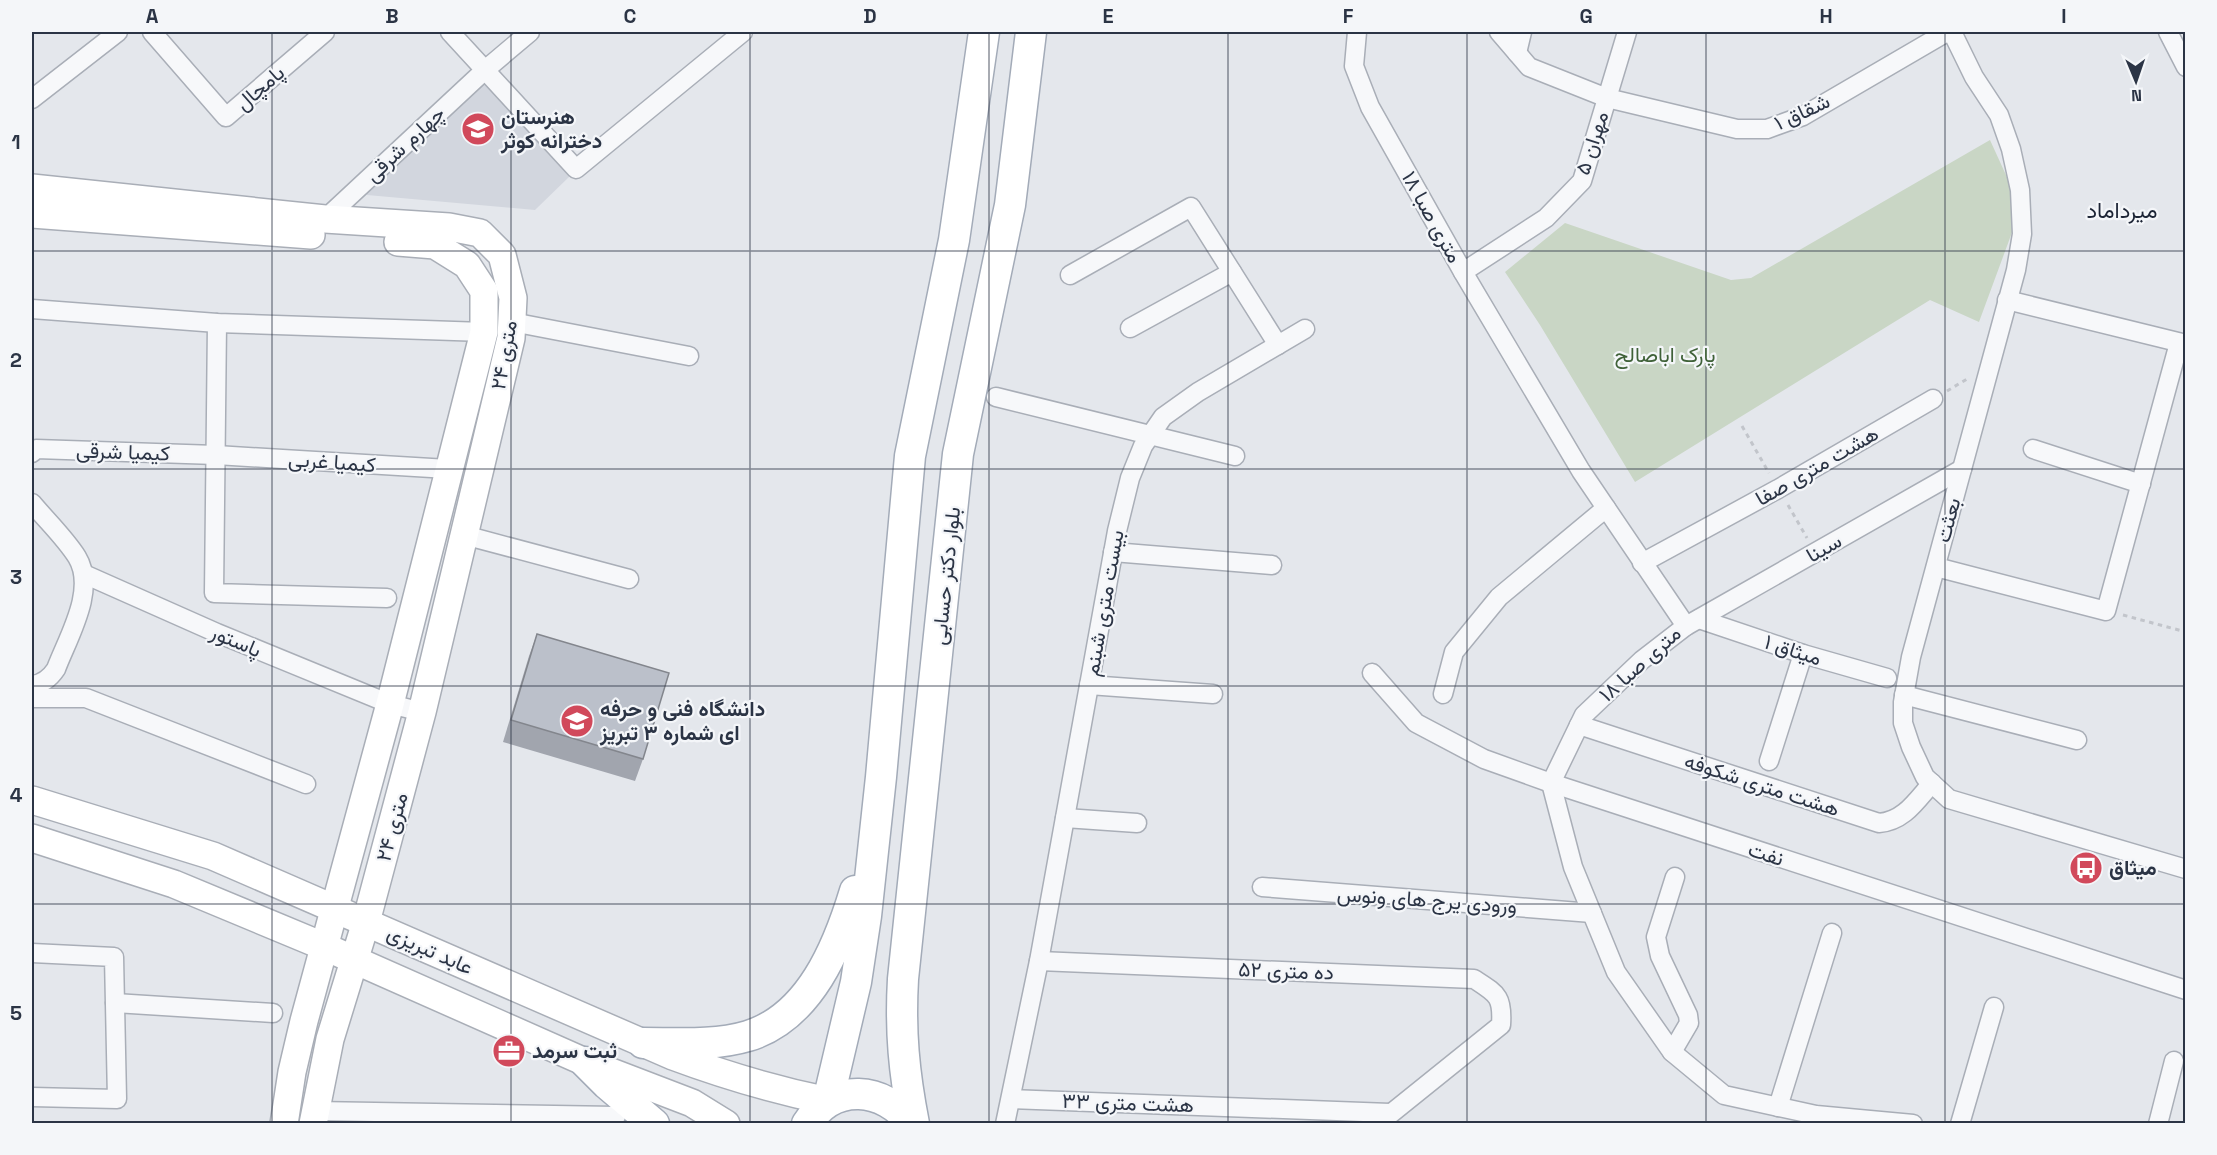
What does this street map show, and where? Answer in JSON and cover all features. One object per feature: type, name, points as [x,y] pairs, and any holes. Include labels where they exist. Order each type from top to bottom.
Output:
[{"type":"main road","points":[[828,1101],[856,982],[866,916],[910,456],[954,240],[984,32]]},
{"type":"main road","name":"بلوار دکتر حسابی","points":[[913,1124],[903,1054],[903,979],[958,454],[1010,205],[1031,32]]},
{"type":"main road","points":[[643,1043],[703,1043],[748,1036],[781,1018],[796,1005],[828,962],[841,934],[873,837]]},
{"type":"main road","points":[[585,1062],[654,1124]]},
{"type":"main road","points":[[807,1124],[813,1114],[828,1101],[847,1094],[867,1094],[886,1099],[903,1111],[913,1124]]},
{"type":"street","points":[[32,99],[118,32]]},
{"type":"street","name":"پامچال","points":[[152,32],[226,117],[325,32]]},
{"type":"street","points":[[450,32],[576,169],[743,32]]},
{"type":"street","name":"چهارم شرقی","points":[[325,219],[485,70],[530,32]]},
{"type":"street","name":"متری صبا ۱۸","points":[[1357,32],[1354,66],[1370,107],[1463,272],[1581,471],[1642,563],[1693,622],[1642,660],[1584,715],[1551,783]]},
{"type":"street","name":"شقاق ۱","points":[[1499,32],[1529,67],[1607,98],[1737,129],[1767,129],[1803,116],[1947,32]]},
{"type":"street","points":[[1517,52],[1522,32]]},
{"type":"street","name":"مهران ۵","points":[[1463,272],[1546,218],[1582,181],[1628,32]]},
{"type":"street","name":"بعثت","points":[[1952,32],[1974,77],[1999,115],[2011,149],[2020,190],[2022,234],[2016,270],[1911,657],[1904,695],[1903,723],[1925,777],[1949,799],[2186,869]]},
{"type":"street","points":[[2168,32],[2186,67]]},
{"type":"street","name":"۲۴ متری","points":[[32,188],[216,218],[435,245],[467,265],[484,291],[484,332],[390,704],[323,946]]},
{"type":"street","points":[[1070,275],[1191,207],[1278,345]]},
{"type":"street","name":"۲۴ متری","points":[[32,214],[325,219],[449,227],[480,233],[502,255],[513,298],[511,338],[422,712],[355,961]]},
{"type":"street","points":[[1130,328],[1232,272]]},
{"type":"street","points":[[1936,567],[2106,611],[2182,344],[2007,300]]},
{"type":"street","points":[[32,309],[217,323],[484,332]]},
{"type":"street","points":[[512,322],[689,356]]},
{"type":"street","points":[[217,323],[214,592],[387,598]]},
{"type":"street","name":"بیست متری شبنم","points":[[1005,1124],[1039,961],[1113,552],[1130,478],[1143,446],[1163,417],[1198,392],[1305,329]]},
{"type":"street","points":[[996,397],[1235,456]]},
{"type":"street","name":"هشت متری صفا","points":[[1642,563],[1778,489],[1933,399]]},
{"type":"street","name":"کیمیا شرقی","points":[[33,445],[216,455]]},
{"type":"street","points":[[2033,449],[2141,484]]},
{"type":"street","name":"کیمیا غربی","points":[[216,455],[448,469]]},
{"type":"street","name":"سینا","points":[[1693,622],[1962,470]]},
{"type":"street","points":[[32,504],[79,560],[84,574],[85,590],[56,669],[43,682],[32,685]]},
{"type":"street","points":[[1443,694],[1454,652],[1499,597],[1606,508]]},
{"type":"street","points":[[464,535],[629,579]]},
{"type":"street","points":[[1113,552],[1272,565]]},
{"type":"street","name":"پاستور","points":[[84,574],[217,633],[390,704],[422,712]]},
{"type":"street","name":"میثاق ۱","points":[[1693,622],[1887,678]]},
{"type":"street","points":[[1770,761],[1803,654]]},
{"type":"street","name":"نفت","points":[[1372,674],[1416,723],[1484,759],[1551,783],[2186,990]]},
{"type":"street","points":[[1089,685],[1212,694]]},
{"type":"street","points":[[1904,695],[2077,740]]},
{"type":"street","points":[[32,698],[86,698],[306,784]]},
{"type":"street","name":"هشت متری شکوفه","points":[[1579,725],[1879,823],[1899,818],[1914,805],[1932,783]]},
{"type":"street","points":[[1551,783],[1574,867],[1616,972],[1672,1052],[1724,1095],[1816,1115],[1913,1124]]},
{"type":"street","name":"عابد تبریزی","points":[[32,800],[213,856],[643,1043],[726,1076],[828,1101]]},
{"type":"street","points":[[1065,818],[1137,823]]},
{"type":"street","name":"عابد تبریزی","points":[[32,838],[174,884],[323,946],[585,1062],[692,1103],[726,1124]]},
{"type":"street","points":[[1672,1052],[1689,1023],[1688,1015],[1660,956],[1656,937],[1675,877]]},
{"type":"street","name":"ورودی یرج های ونوس","points":[[1262,887],[1592,913]]},
{"type":"street","points":[[1778,1107],[1833,933]]},
{"type":"street","points":[[284,1124],[292,1072],[323,946]]},
{"type":"street","points":[[32,953],[114,957],[117,1099],[32,1097]]},
{"type":"street","points":[[355,961],[330,1039],[314,1117],[616,1116]]},
{"type":"street","name":"ده متری ۵۲","points":[[1039,961],[1474,979],[1493,991],[1502,1006],[1501,1025],[1384,1118]]},
{"type":"street","points":[[115,1003],[273,1013]]},
{"type":"street","points":[[1960,1124],[1994,1007]]},
{"type":"street","points":[[2158,1124],[2174,1061]]},
{"type":"street","name":"هشت متری ۳۳","points":[[1011,1099],[1384,1118]]},
{"type":"path","points":[[1933,399],[1990,366]]},
{"type":"path","points":[[2106,611],[2186,632]]},
{"type":"shaded area","name":"هنرستان دخترانه کوثر","points":[[483,82],[570,176],[535,210],[367,195],[366,186]]},
{"type":"green space","name":"پارک اباصالح","points":[[1990,140],[2021,208],[1979,322],[1930,300],[1635,482],[1540,325],[1505,272],[1565,223],[1731,280],[1751,278]]},
{"type":"building","points":[[537,634],[669,673],[643,759],[511,720]]},
{"type":"place","name":"هنرستان دخترانه کوثر","points":[[478,129]]},
{"type":"place","name":"دانشگاه فنی و حرفه ای شماره ۳ تبریز","points":[[577,721]]},
{"type":"place","name":"میثاق","points":[[2086,868]]},
{"type":"place","name":"ثبت سرمد","points":[[509,1051]]},
{"type":"district","name":"میرداماد","points":[[2122,210]]}]
